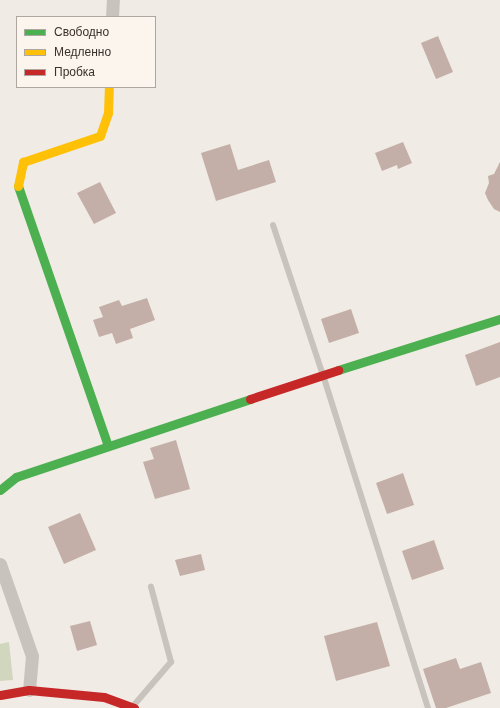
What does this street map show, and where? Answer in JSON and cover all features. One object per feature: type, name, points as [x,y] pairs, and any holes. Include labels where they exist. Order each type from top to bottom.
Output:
[{"type":"street","points":[[112,16],[113,0]]},
{"type":"street","points":[[108,446],[18,186],[23,162],[100,136],[108,113],[109,88]]},
{"type":"street","points":[[0,490],[16,477],[323,375],[500,319]]},
{"type":"street","points":[[0,564],[32,656],[29,690]]},
{"type":"street","points":[[0,695],[29,690],[104,696],[133,707]]},
{"type":"lane","points":[[273,225],[323,375],[428,708]]},
{"type":"lane","points":[[133,707],[171,662],[151,588]]},
{"type":"green space","points":[[9,642],[13,680],[0,681],[0,644]]},
{"type":"building","points":[[438,36],[453,72],[436,79],[421,43]]},
{"type":"building","points":[[403,142],[412,163],[398,169],[397,165],[382,171],[375,153]]},
{"type":"building","points":[[230,144],[238,170],[269,160],[276,182],[216,201],[201,153]]},
{"type":"building","points":[[500,162],[500,212],[494,209],[485,193],[489,183],[488,176],[494,174]]},
{"type":"building","points":[[100,182],[116,213],[94,224],[77,193]]},
{"type":"building","points":[[147,298],[155,320],[130,329],[133,338],[116,344],[112,333],[99,337],[93,320],[103,317],[99,307],[119,300],[122,306]]},
{"type":"building","points":[[351,309],[359,333],[329,343],[321,319]]},
{"type":"building","points":[[500,342],[500,377],[476,386],[465,355]]},
{"type":"building","points":[[176,440],[190,489],[155,499],[143,462],[154,459],[150,448]]},
{"type":"building","points":[[403,473],[414,505],[387,514],[376,483]]},
{"type":"building","points":[[80,513],[96,550],[64,564],[48,527]]},
{"type":"building","points":[[434,540],[444,569],[412,580],[402,551]]},
{"type":"building","points":[[201,554],[205,570],[180,576],[175,560]]},
{"type":"building","points":[[90,621],[97,645],[77,651],[70,626]]},
{"type":"building","points":[[377,622],[390,666],[336,681],[324,636]]},
{"type":"building","points":[[456,658],[460,669],[481,662],[491,693],[446,708],[436,708],[423,669]]},
{"type":"traffic: fast","points":[[18,186],[108,446]]},
{"type":"traffic: fast","points":[[338,370],[500,319]]},
{"type":"traffic: fast","points":[[0,490],[16,477],[250,399]]},
{"type":"traffic: slow","points":[[18,186],[23,162],[100,136],[108,113],[109,88]]},
{"type":"traffic: jam","points":[[250,399],[338,370]]},
{"type":"traffic: jam","points":[[0,695],[29,690],[104,697],[134,708]]}]
